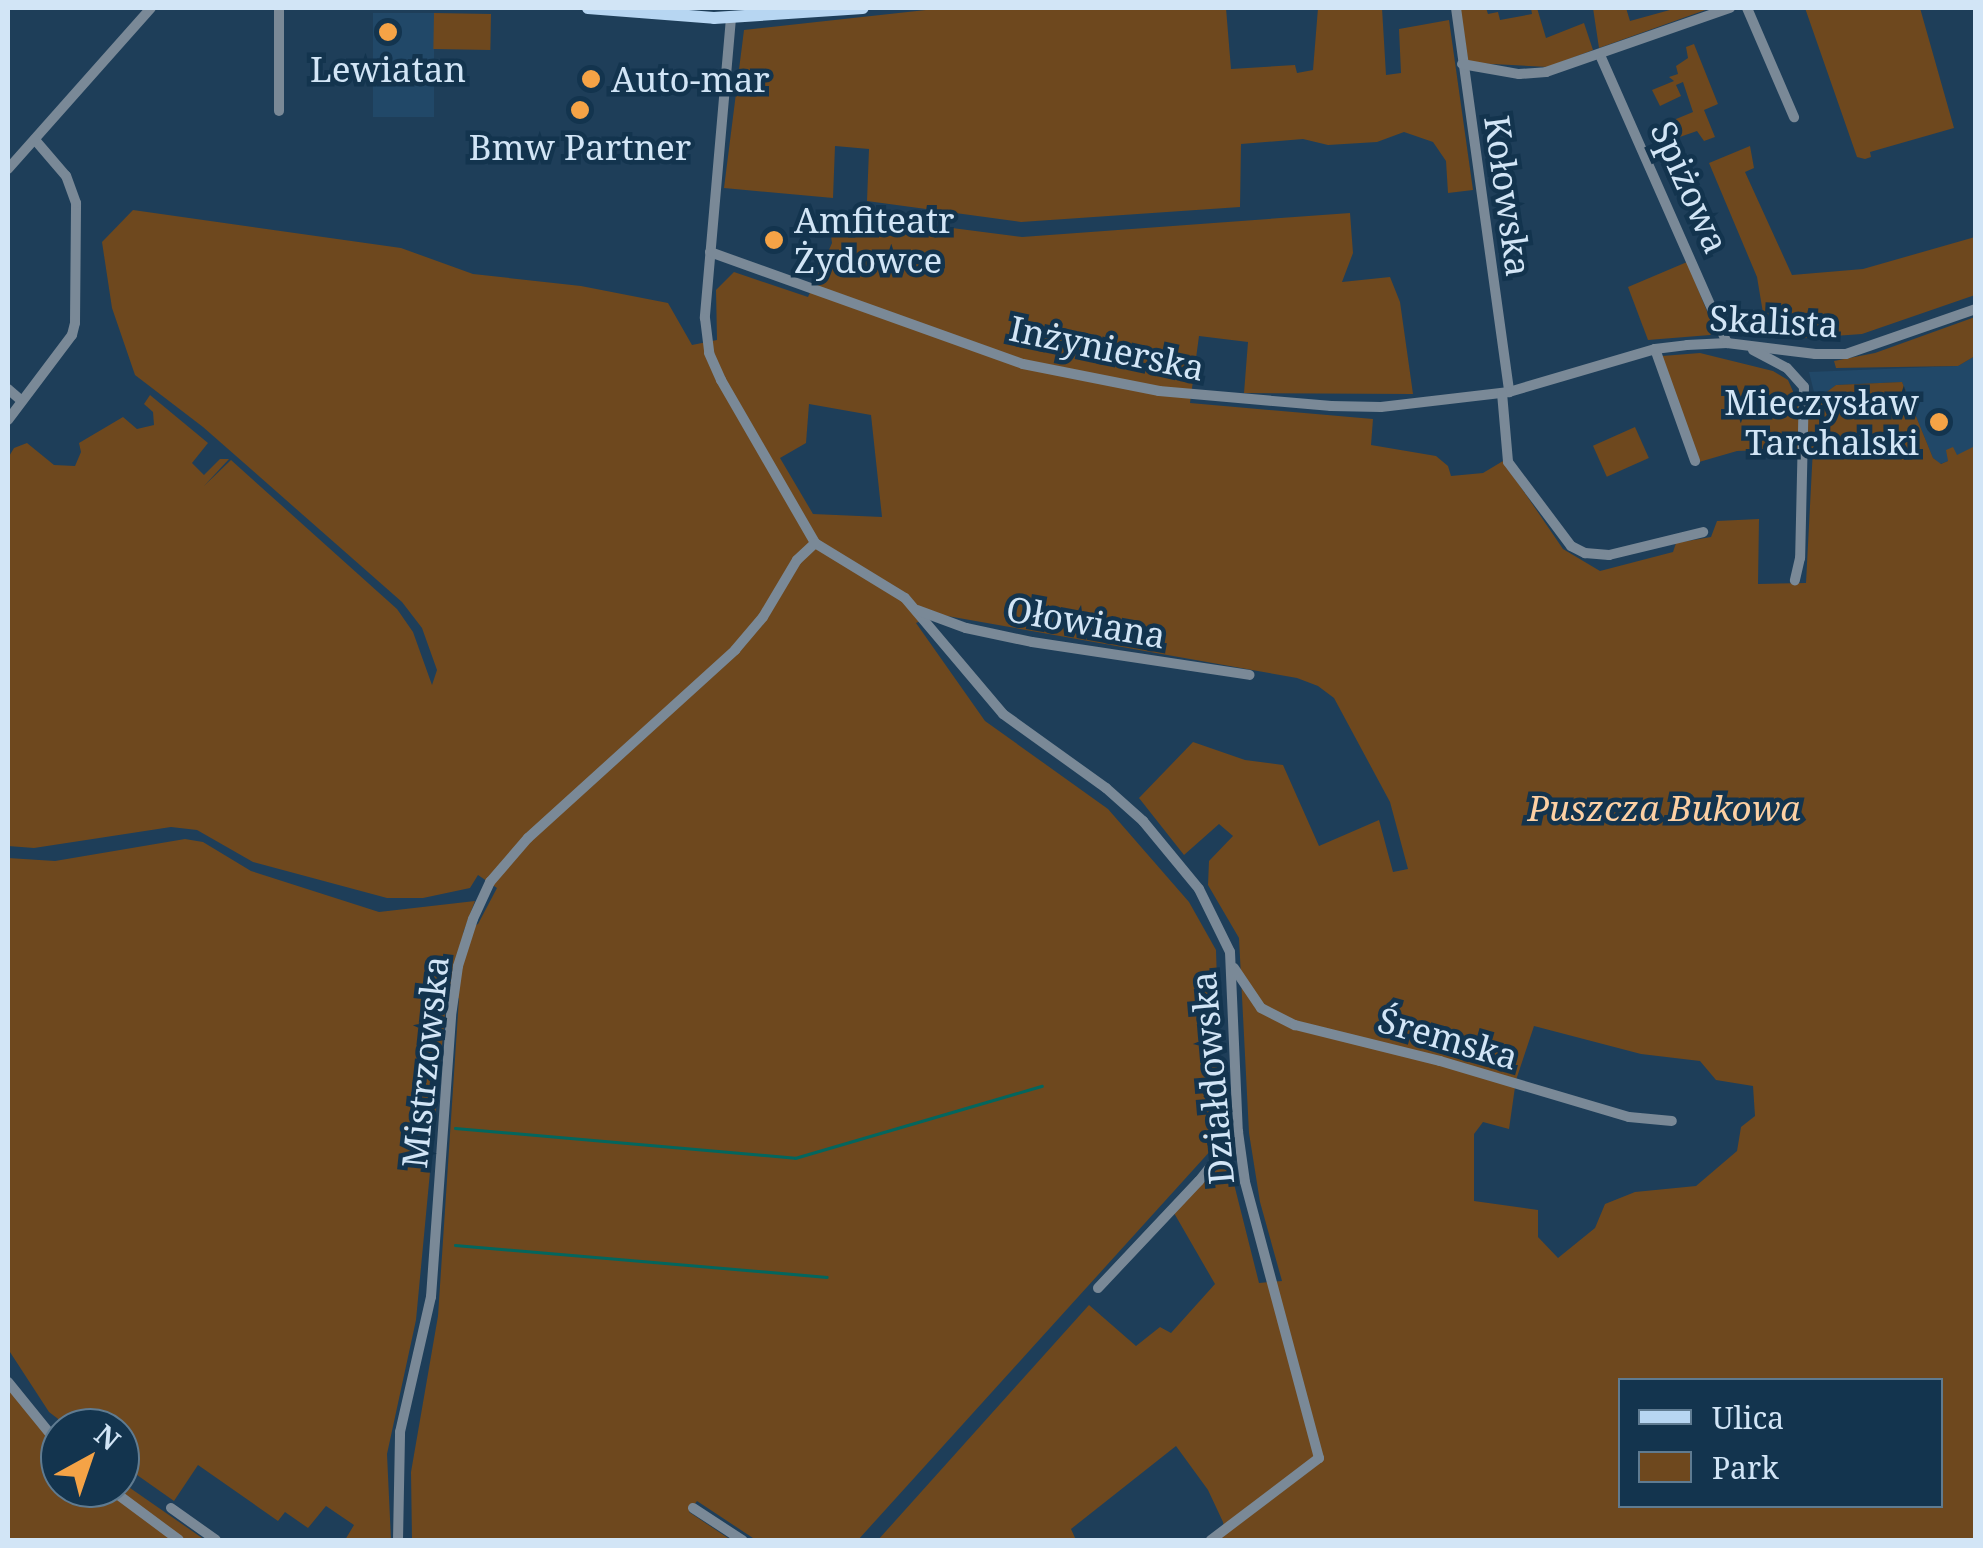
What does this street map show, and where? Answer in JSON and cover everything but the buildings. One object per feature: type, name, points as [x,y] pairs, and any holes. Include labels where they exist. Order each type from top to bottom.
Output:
[{"type":"main road","points":[[588,8],[731,18],[863,8]]},
{"type":"street","points":[[8,170],[151,8]]},
{"type":"street","points":[[279,8],[279,111]]},
{"type":"street","name":"Kołowska","points":[[1456,8],[1505,392],[1508,462],[1577,550],[1622,553],[1703,532]]},
{"type":"street","points":[[1462,64],[1519,74],[1546,72],[1730,8]]},
{"type":"street","points":[[1747,8],[1794,118]]},
{"type":"street","points":[[731,18],[705,318],[708,352],[814,543],[834,559],[894,590],[916,610]]},
{"type":"street","name":"Spiżowa","points":[[1600,55],[1728,343]]},
{"type":"street","points":[[8,420],[72,335],[75,324],[76,203],[66,176],[35,140]]},
{"type":"street","name":"Inżynierska","points":[[710,252],[1023,364],[1117,384],[1222,399],[1348,406],[1412,404],[1505,392]]},
{"type":"street","name":"Skalista","points":[[1505,392],[1654,349],[1728,343],[1846,354],[1976,309]]},
{"type":"street","points":[[1728,343],[1763,354],[1795,374],[1804,387],[1800,558],[1795,580]]},
{"type":"street","points":[[1654,349],[1695,461]]},
{"type":"street","points":[[8,389],[22,401]]},
{"type":"street","name":"Mistrzowska","points":[[398,1540],[400,1432],[431,1298],[451,1016],[458,966],[473,919],[490,882],[528,838],[735,650],[814,543]]},
{"type":"street","name":"Ołowiana","points":[[916,610],[966,628],[1032,642],[1250,675]]},
{"type":"street","name":"Działdowska","points":[[916,610],[1004,714],[1106,788],[1143,822],[1199,888],[1223,934],[1233,968],[1238,1132],[1245,1182],[1320,1458],[1210,1540]]},
{"type":"street","name":"Śremska","points":[[1233,968],[1252,998],[1278,1019],[1630,1117],[1672,1121]]},
{"type":"street","points":[[1098,1288],[1199,1181],[1238,1132]]},
{"type":"street","points":[[8,1382],[40,1421]]},
{"type":"street","points":[[136,1508],[179,1540]]},
{"type":"street","points":[[171,1508],[216,1540]]},
{"type":"street","points":[[693,1508],[742,1540]]},
{"type":"shaded area","points":[[373,13],[434,13],[434,117],[373,117]]},
{"type":"shaded area","points":[[1975,356],[1975,517],[1948,461],[1940,464],[1933,458],[1902,382],[1836,385],[1816,400],[1809,372],[1958,366]]},
{"type":"green space","points":[[944,8],[1226,8],[1231,69],[1295,65],[1297,73],[1313,70],[1318,8],[1382,8],[1386,75],[1401,73],[1399,29],[1449,20],[1473,190],[1448,193],[1446,161],[1433,142],[1404,132],[1377,142],[1328,145],[1303,139],[1241,144],[1240,207],[1021,222],[867,201],[869,149],[835,146],[833,198],[724,188],[744,30]]},
{"type":"green space","points":[[1460,8],[1486,8],[1488,14],[1498,12],[1500,20],[1532,14],[1531,8],[1537,8],[1546,38],[1584,23],[1593,50],[1548,67],[1473,63],[1468,60]]},
{"type":"green space","points":[[1593,8],[1626,8],[1630,21],[1677,8],[1711,8],[1599,48]]},
{"type":"green space","points":[[1805,8],[1920,8],[1954,128],[1870,152],[1871,157],[1865,159],[1857,157]]},
{"type":"green space","points":[[434,13],[491,14],[490,50],[433,49]]},
{"type":"green space","points":[[1694,44],[1718,104],[1704,110],[1715,137],[1704,141],[1697,131],[1674,139],[1664,124],[1693,112],[1683,82],[1676,85],[1681,96],[1660,106],[1652,90],[1674,81],[1669,77],[1678,74],[1676,66],[1688,58],[1686,47]]},
{"type":"green space","points":[[1750,146],[1754,168],[1745,172],[1792,275],[1863,269],[1975,237],[1975,295],[1862,334],[1793,339],[1766,331],[1757,277],[1709,163]]},
{"type":"green space","name":"Puszcza Bukowa","points":[[133,210],[401,248],[473,274],[581,286],[668,303],[692,345],[717,340],[716,290],[734,272],[808,297],[832,243],[828,212],[1022,237],[1350,213],[1353,253],[1342,282],[1390,277],[1400,302],[1413,394],[1244,393],[1248,342],[1199,336],[1190,403],[1373,419],[1371,445],[1436,456],[1448,466],[1451,476],[1483,473],[1503,461],[1563,549],[1600,571],[1673,552],[1676,543],[1711,537],[1717,521],[1759,519],[1758,584],[1806,583],[1813,448],[1737,451],[1699,462],[1662,356],[1700,353],[1773,371],[1788,380],[1798,403],[1816,400],[1836,385],[1902,382],[1933,458],[1941,464],[1948,461],[1946,450],[1953,447],[1957,455],[1975,446],[1975,1540],[1218,1540],[1225,1535],[1223,1522],[1208,1490],[1176,1446],[1071,1529],[1076,1540],[878,1540],[1089,1305],[1136,1346],[1160,1327],[1171,1333],[1215,1284],[1174,1213],[1221,1163],[1230,1168],[1259,1283],[1282,1281],[1260,1202],[1249,1133],[1239,938],[1208,885],[1209,861],[1233,836],[1219,824],[1184,855],[1139,798],[1193,742],[1245,760],[1283,765],[1319,846],[1379,820],[1393,872],[1408,869],[1390,802],[1334,698],[1318,686],[1297,678],[936,614],[916,623],[985,721],[1108,809],[1189,902],[1216,950],[1222,1138],[858,1540],[756,1540],[697,1501],[689,1512],[731,1540],[412,1540],[411,1472],[438,1316],[459,998],[446,1003],[416,1320],[387,1454],[391,1540],[345,1540],[354,1525],[326,1506],[308,1528],[285,1512],[278,1521],[198,1465],[174,1501],[140,1477],[140,1408],[46,1408],[8,1349],[8,858],[55,861],[185,839],[203,842],[251,871],[379,912],[475,901],[463,933],[478,924],[497,888],[478,875],[470,888],[423,898],[387,898],[253,862],[197,830],[171,827],[34,848],[8,846],[8,458],[14,448],[27,443],[54,465],[75,466],[81,452],[79,443],[123,417],[137,429],[154,425],[153,412],[144,404],[150,395],[208,443],[192,463],[204,475],[220,459],[229,459],[204,486],[231,460],[397,609],[413,632],[432,685],[437,670],[422,628],[402,602],[203,427],[135,375],[112,308],[102,242]],"holes":[[[809,404],[871,415],[882,517],[813,514],[780,458],[806,443]],[[1534,1026],[1641,1054],[1700,1061],[1716,1080],[1753,1086],[1755,1116],[1741,1127],[1737,1151],[1696,1186],[1635,1192],[1605,1204],[1595,1228],[1558,1258],[1538,1237],[1538,1210],[1474,1201],[1474,1134],[1483,1122],[1509,1129],[1516,1080]]]},
{"type":"green space","points":[[1687,262],[1715,331],[1710,335],[1648,340],[1628,287]]},
{"type":"green space","points":[[1975,317],[1975,356],[1958,366],[1836,368],[1834,361],[1875,353]]},
{"type":"green space","points":[[1635,427],[1649,458],[1607,477],[1593,446]]},
{"type":"green space","points":[[8,1376],[40,1427],[40,1508],[140,1508],[140,1495],[205,1540],[8,1540]]},
{"type":"waterway","points":[[455,1128],[795,1158],[1042,1086]]},
{"type":"waterway","points":[[455,1245],[827,1277]]},
{"type":"place","name":"Lewiatan","points":[[388,32]]},
{"type":"place","name":"Auto-mar","points":[[591,79]]},
{"type":"place","name":"Bmw Partner","points":[[580,110]]},
{"type":"place","name":"Amfiteatr Żydowce","points":[[774,240]]},
{"type":"place","name":"Mieczysław Tarchalski","points":[[1939,422]]}]
